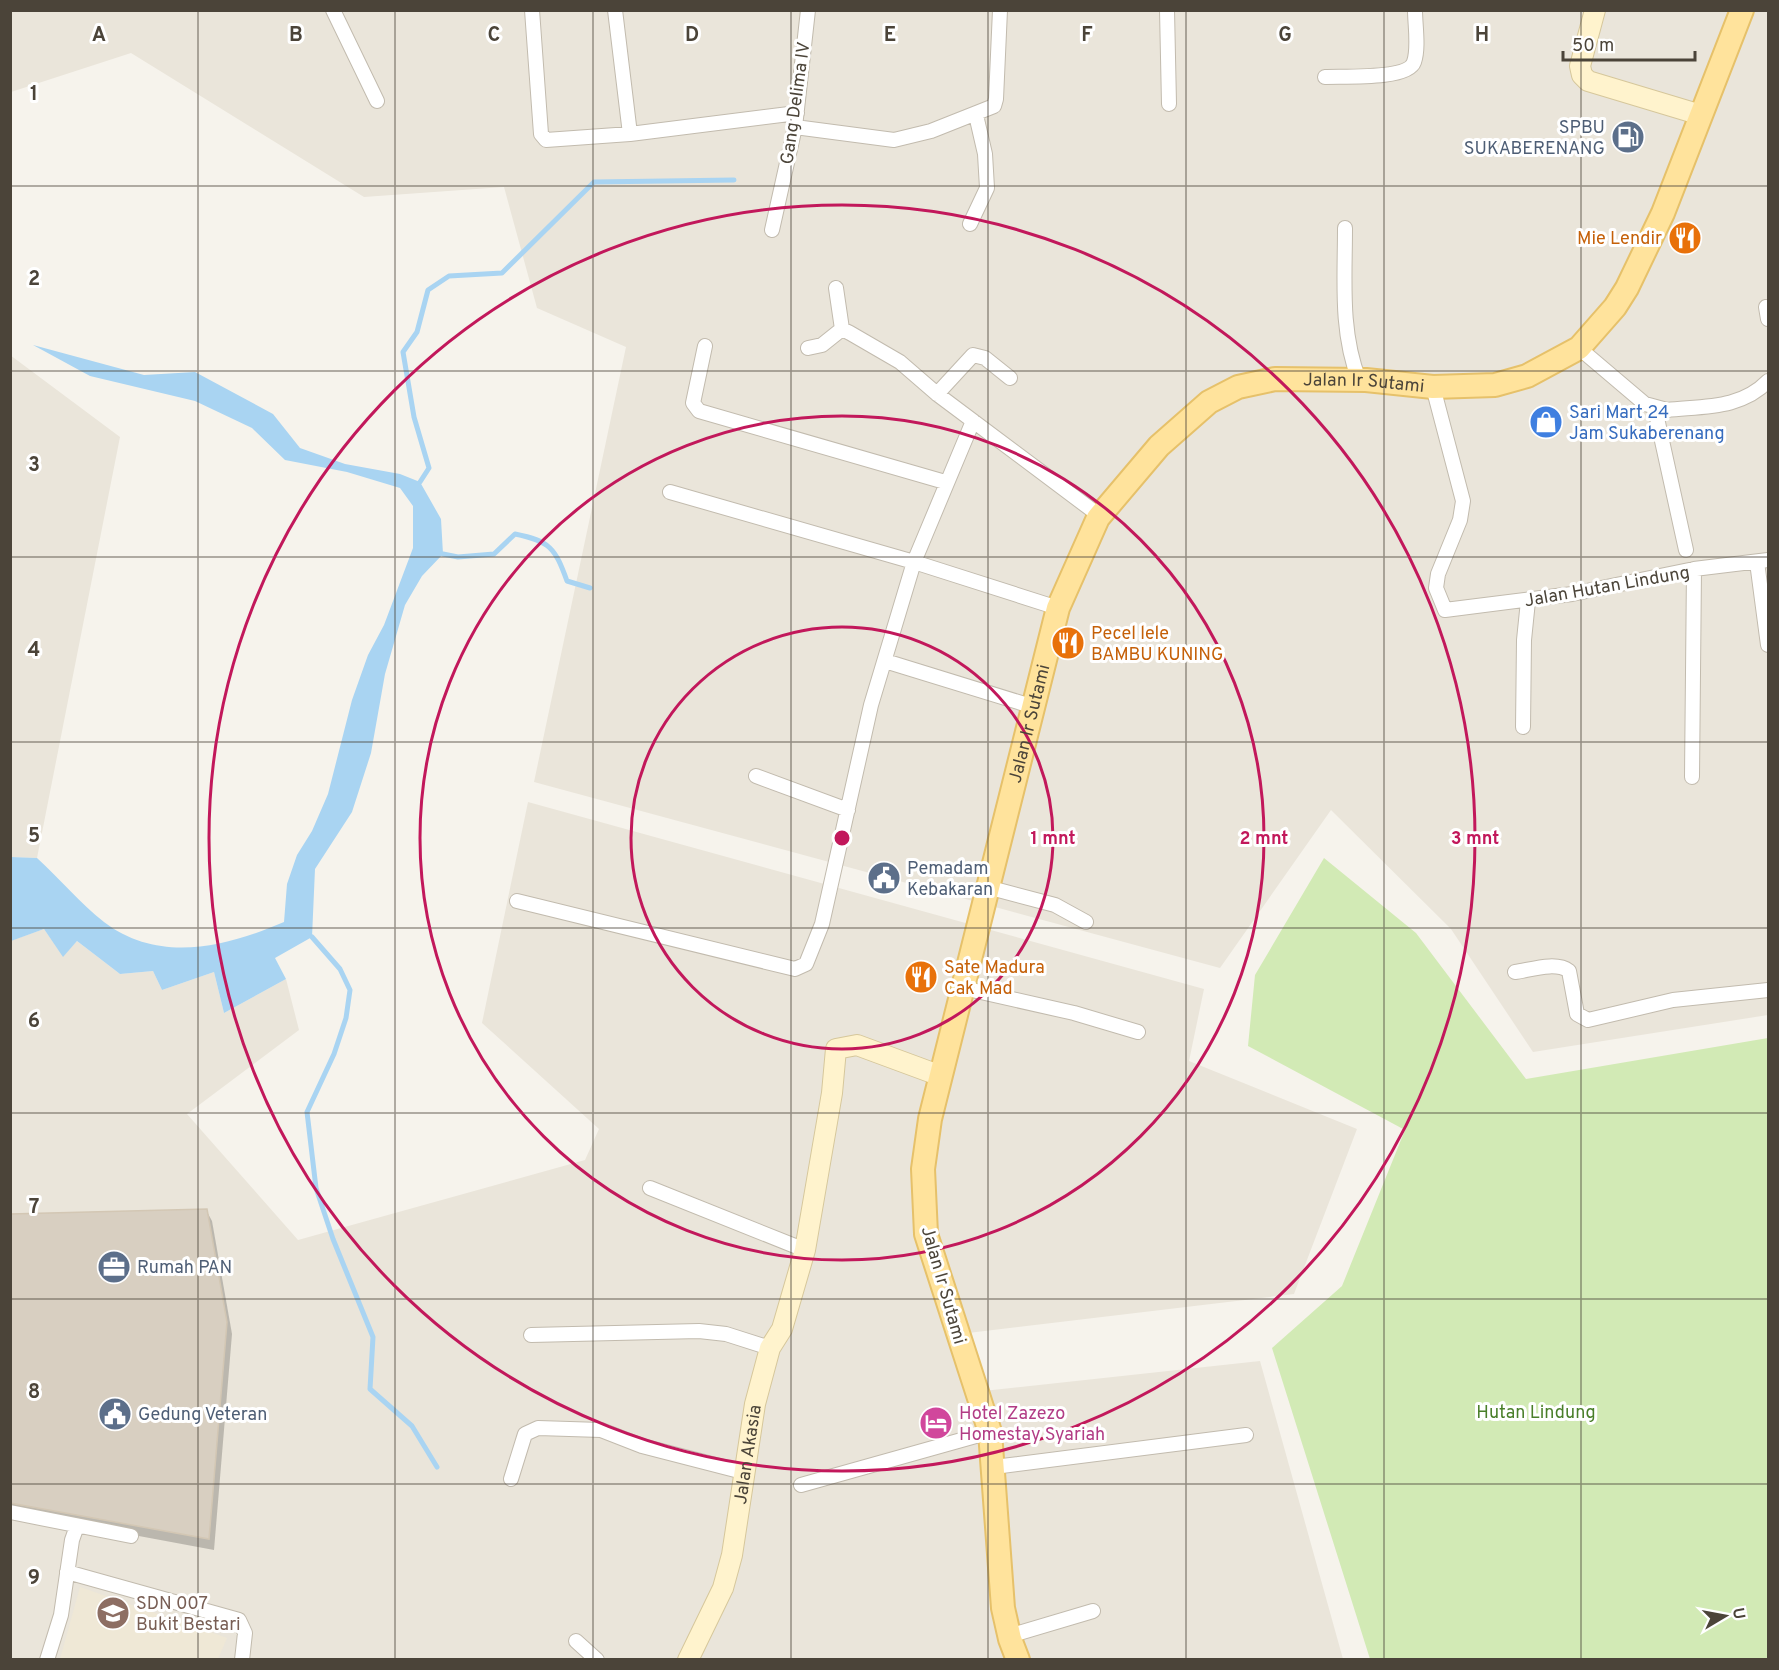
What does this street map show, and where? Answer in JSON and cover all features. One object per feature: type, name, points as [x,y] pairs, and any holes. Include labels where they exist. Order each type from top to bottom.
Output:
[{"type":"main road","name":"Jalan Ir Sutami","points":[[1018,1659],[1009,1636],[1001,1587],[990,1432],[926,1234],[923,1169],[930,1119],[1031,706],[1058,608],[1085,543],[1100,516],[1159,446],[1209,402],[1228,390],[1251,382],[1275,379],[1359,380],[1433,387],[1504,383],[1527,376],[1579,348],[1615,307],[1627,288],[1663,213],[1742,10]]},
{"type":"street","points":[[333,10],[377,101]]},
{"type":"street","points":[[532,10],[543,138],[546,140],[796,120],[894,140],[932,131],[994,106],[1000,10]]},
{"type":"street","points":[[615,10],[630,134]]},
{"type":"street","name":"Gang Delima IV","points":[[772,230],[796,120],[808,10]]},
{"type":"street","points":[[1167,10],[1169,104]]},
{"type":"street","points":[[1325,77],[1397,74],[1409,69],[1415,61],[1415,10]]},
{"type":"street","points":[[1595,10],[1580,66],[1582,75],[1588,81],[1701,115]]},
{"type":"street","points":[[970,224],[987,188],[985,154],[976,115]]},
{"type":"street","points":[[1346,228],[1344,314],[1350,352],[1359,380]]},
{"type":"street","points":[[836,288],[842,329]]},
{"type":"street","points":[[808,348],[822,345],[842,329]]},
{"type":"street","points":[[842,329],[900,362],[937,394],[1100,516]]},
{"type":"street","points":[[705,346],[693,403],[699,411],[945,482]]},
{"type":"street","points":[[1579,348],[1645,404],[1655,409],[1667,410],[1741,402],[1757,393],[1768,381]]},
{"type":"street","points":[[937,394],[973,355],[985,358],[1010,378]]},
{"type":"street","name":"Jalan Hutan Lindung","points":[[1433,387],[1463,501],[1461,520],[1438,574],[1436,588],[1445,610],[1528,601],[1694,569],[1763,561]]},
{"type":"street","points":[[1655,409],[1686,550]]},
{"type":"street","points":[[517,901],[795,969],[806,964],[822,924],[872,705],[914,562],[945,482],[973,421]]},
{"type":"street","points":[[670,492],[914,562],[1058,608]]},
{"type":"street","points":[[1763,561],[1768,645]]},
{"type":"street","points":[[1692,777],[1694,569]]},
{"type":"street","points":[[1522,727],[1524,640],[1528,601]]},
{"type":"street","points":[[885,661],[1031,706]]},
{"type":"street","points":[[756,776],[848,810]]},
{"type":"street","points":[[987,887],[1055,905],[1086,922]]},
{"type":"street","points":[[1515,972],[1556,966],[1566,968],[1569,972],[1577,1014],[1585,1020],[1673,1000],[1768,990]]},
{"type":"street","points":[[963,988],[1074,1013],[1138,1032]]},
{"type":"street","name":"Jalan Akasia","points":[[688,1659],[723,1588],[732,1555],[753,1414],[770,1348],[782,1329],[805,1250],[832,1093],[836,1049],[857,1045],[941,1076]]},
{"type":"street","points":[[650,1188],[805,1250]]},
{"type":"street","points":[[531,1335],[699,1331],[726,1334],[770,1348]]},
{"type":"street","points":[[511,1479],[525,1434],[538,1428],[608,1432],[642,1446],[743,1472]]},
{"type":"street","points":[[801,1485],[990,1432]]},
{"type":"street","points":[[994,1467],[1246,1435]]},
{"type":"street","points":[[10,1512],[131,1536]]},
{"type":"street","points":[[47,1659],[61,1615],[72,1540],[77,1526]]},
{"type":"street","points":[[67,1572],[239,1620],[245,1633],[242,1659]]},
{"type":"street","points":[[1009,1636],[1094,1611]]},
{"type":"street","points":[[576,1641],[597,1659]]},
{"type":"shaded area","points":[[11,10],[1768,11],[1768,1015],[1533,1052],[1451,929],[1331,810],[1220,968],[534,782],[626,347],[537,308],[504,187],[364,197],[131,53],[11,92]]},
{"type":"shaded area","points":[[10,355],[120,437],[37,858],[11,857]]},
{"type":"shaded area","points":[[528,802],[1204,989],[1189,1061],[1357,1129],[1294,1294],[968,1333],[983,1391],[1260,1361],[1343,1659],[11,1659],[10,941],[44,929],[63,956],[77,941],[120,974],[153,971],[162,990],[214,972],[224,1013],[286,979],[299,1030],[187,1114],[298,1240],[585,1160],[599,1129],[482,1023]]},
{"type":"shaded area","name":"SDN 007 Bukit Bestari","points":[[80,1587],[227,1638],[218,1659],[60,1659]]},
{"type":"green space","name":"Hutan Lindung","points":[[1324,858],[1416,933],[1526,1079],[1768,1038],[1768,1659],[1370,1659],[1272,1348],[1342,1286],[1405,1130],[1248,1046],[1255,975]]},
{"type":"water","points":[[33,345],[144,375],[195,372],[273,414],[300,448],[345,464],[400,474],[420,482],[441,519],[443,554],[422,576],[405,605],[385,674],[371,753],[352,812],[315,869],[312,937],[275,958],[286,979],[224,1013],[214,972],[162,990],[153,971],[120,974],[77,941],[63,957],[44,929],[11,941],[11,857],[37,858],[104,922],[125,935],[147,943],[170,947],[216,944],[284,922],[287,884],[297,855],[312,831],[328,794],[352,700],[368,655],[384,625],[413,548],[413,506],[400,488],[347,472],[285,460],[252,428],[195,401],[90,376]]},
{"type":"building","name":"Gedung Veteran","points":[[207,1209],[227,1322],[209,1539],[10,1503],[10,1214]]},
{"type":"waterway","points":[[420,482],[429,468],[414,417],[403,352],[417,332],[428,290],[449,276],[502,273],[594,182],[734,180]]},
{"type":"waterway","points":[[443,554],[458,557],[494,554],[515,534],[544,543],[555,553],[567,581],[590,588]]},
{"type":"waterway","points":[[312,937],[340,969],[350,990],[346,1018],[334,1054],[307,1112],[316,1188],[333,1239],[373,1337],[370,1389],[412,1426],[437,1467]]},
{"type":"place","name":"SPBU SUKABERENANG","points":[[1628,137]]},
{"type":"place","name":"Mie Lendir","points":[[1685,238]]},
{"type":"place","name":"Sari Mart 24 Jam Sukaberenang","points":[[1546,422]]},
{"type":"place","name":"Pecel lele BAMBU KUNING","points":[[1068,643]]},
{"type":"place","name":"Pemadam Kebakaran","points":[[884,878]]},
{"type":"place","name":"Sate Madura Cak Mad","points":[[921,977]]},
{"type":"place","name":"Rumah PAN","points":[[114,1267]]},
{"type":"place","name":"Gedung Veteran","points":[[115,1414]]},
{"type":"place","name":"Hotel Zazezo Homestay Syariah","points":[[936,1423]]},
{"type":"place","name":"SDN 007 Bukit Bestari","points":[[113,1613]]}]
